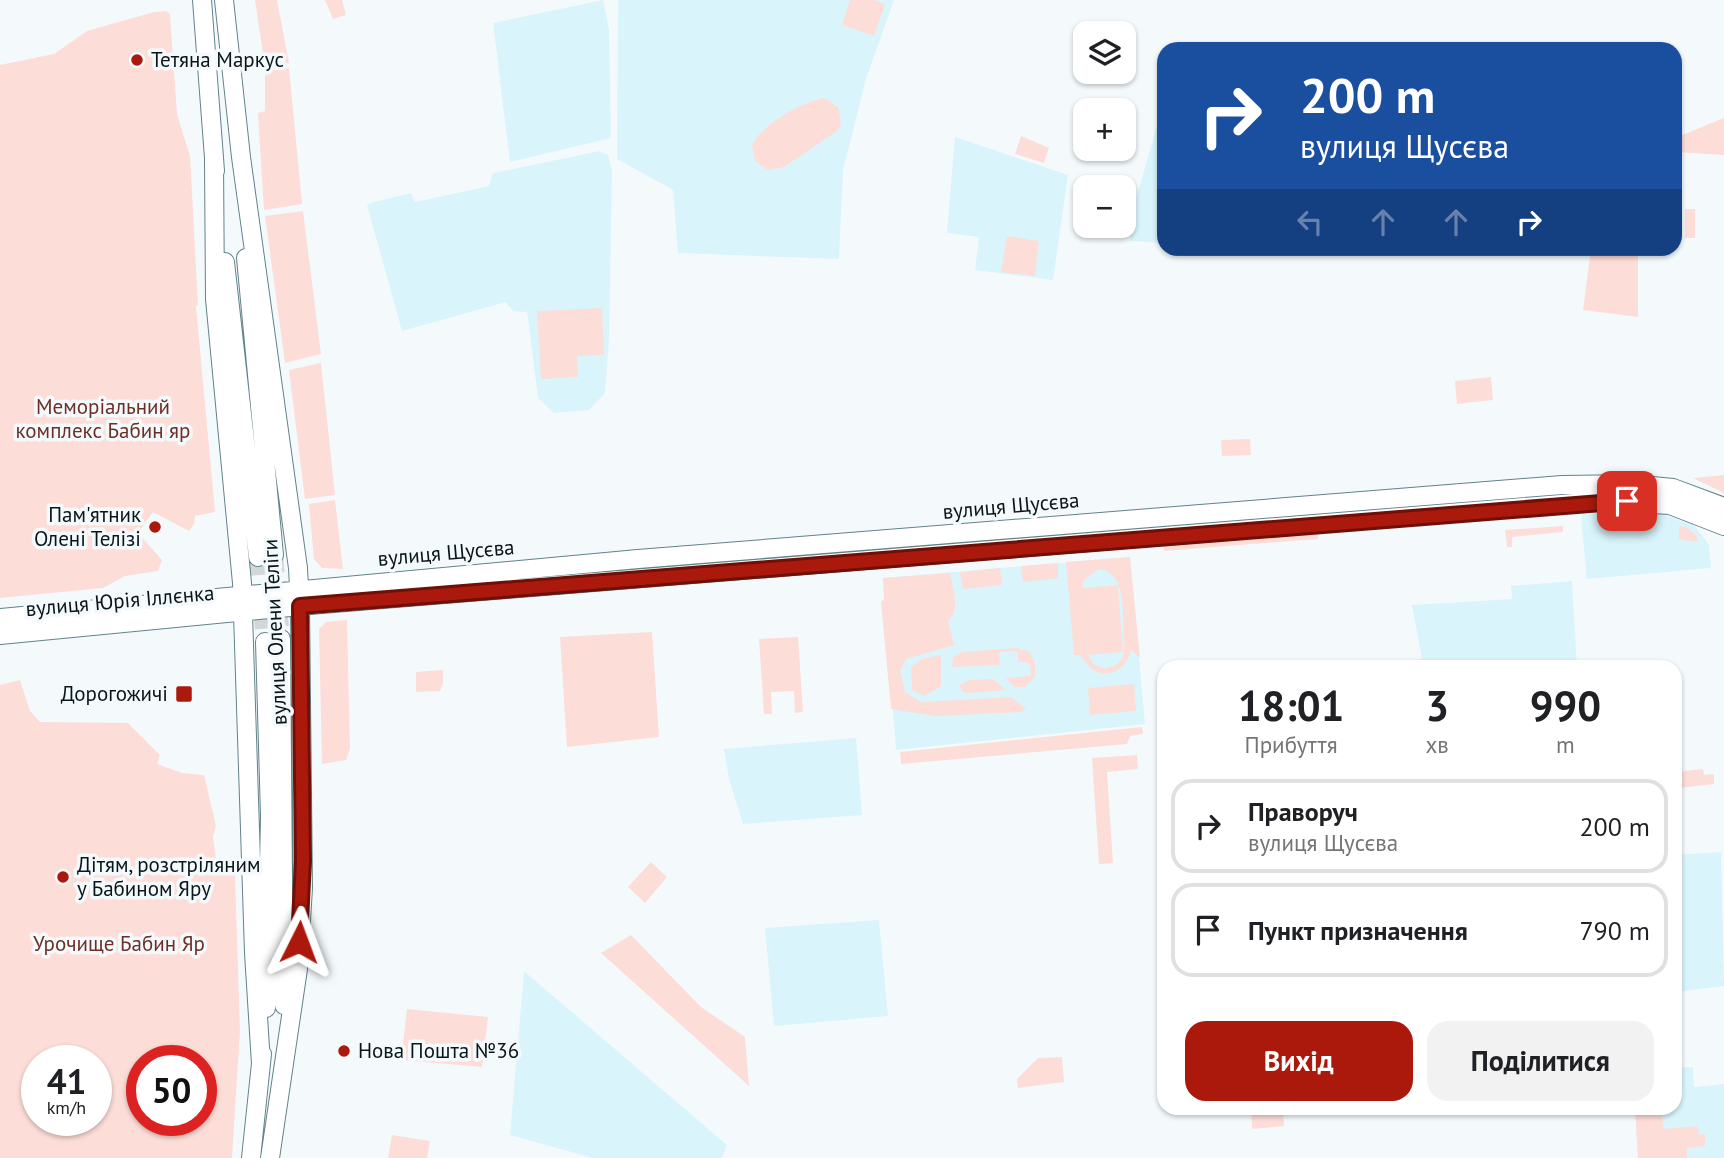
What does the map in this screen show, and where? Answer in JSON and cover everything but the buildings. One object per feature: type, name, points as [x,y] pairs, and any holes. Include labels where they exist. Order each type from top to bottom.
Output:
[{"type":"main road","name":"вулиця Олени Теліги","points":[[202,0],[214,160],[266,556],[241,157]]},
{"type":"main road","name":"вулиця Олени Теліги","points":[[224,0],[241,157],[271,358],[300,598],[303,888],[298,970],[286,1065],[270,1158]]},
{"type":"main road","name":"вулиця Олени Теліги","points":[[214,160],[215,299],[243,605],[254,953],[261,1064]]},
{"type":"main road","name":"вулиця Щусєва","points":[[300,598],[677,556],[1562,485],[1632,484],[1670,488],[1724,507]]},
{"type":"main road","name":"вулиця Щусєва","points":[[300,598],[1598,501],[1670,505],[1724,526]]},
{"type":"main road","points":[[243,605],[300,598]]},
{"type":"main road","name":"вулиця Юрія Іллєнка","points":[[0,618],[243,605]]},
{"type":"main road","name":"вулиця Юрія Іллєнка","points":[[0,635],[243,605]]},
{"type":"main road","name":"вулиця Олени Теліги","points":[[251,1158],[267,995],[273,640],[286,1065]]},
{"type":"shaded area","points":[[603,0],[609,29],[611,138],[510,162],[493,23]]},
{"type":"shaded area","points":[[618,0],[894,0],[866,79],[843,170],[839,259],[678,253],[673,190],[617,159]]},
{"type":"shaded area","points":[[1157,128],[1157,243],[1130,241],[1130,238],[1136,238],[1136,198]]},
{"type":"shaded area","points":[[955,137],[1068,175],[1053,280],[975,270],[979,237],[947,233]]},
{"type":"shaded area","points":[[600,151],[608,155],[612,171],[609,340],[605,393],[589,410],[554,413],[538,398],[527,312],[513,311],[506,302],[402,331],[367,205],[411,193],[415,202],[489,186],[493,173]]},
{"type":"shaded area","points":[[1626,511],[1659,513],[1694,525],[1709,545],[1711,568],[1587,579],[1581,519],[1583,514]]},
{"type":"shaded area","points":[[1130,557],[1145,724],[896,750],[883,578]]},
{"type":"shaded area","points":[[1572,581],[1577,660],[1416,660],[1422,659],[1412,605],[1512,599],[1511,586]]},
{"type":"shaded area","points":[[856,738],[862,815],[743,824],[729,779],[724,749]]},
{"type":"shaded area","points":[[1721,852],[1724,986],[1682,991],[1682,855]]},
{"type":"shaded area","points":[[879,920],[888,1016],[774,1026],[765,928]]},
{"type":"shaded area","points":[[524,971],[727,1145],[722,1158],[593,1158],[510,1135]]},
{"type":"shaded area","points":[[1693,1067],[1694,1087],[1724,1084],[1724,1158],[1638,1158],[1635,1115],[1682,1115],[1682,1068]]},
{"type":"green space","points":[[255,0],[277,0],[289,63],[265,67]]},
{"type":"green space","points":[[325,0],[342,0],[346,15],[333,19]]},
{"type":"green space","points":[[850,0],[874,0],[885,4],[874,36],[842,25]]},
{"type":"green space","name":"Меморіальний комплекс Бабин яр","points":[[166,11],[170,14],[177,114],[190,156],[196,306],[215,512],[195,516],[189,531],[153,512],[138,533],[162,560],[158,571],[125,576],[103,588],[0,598],[0,65],[54,54],[87,31]]},
{"type":"green space","points":[[289,68],[302,204],[264,210],[258,113],[265,111],[265,71]]},
{"type":"green space","points":[[824,98],[838,107],[841,124],[837,131],[784,167],[768,170],[755,161],[752,145],[764,129],[794,109]]},
{"type":"green space","points":[[1724,118],[1724,155],[1682,152],[1682,135]]},
{"type":"green space","points":[[1021,136],[1049,148],[1044,163],[1015,154]]},
{"type":"green space","points":[[1685,209],[1695,209],[1695,238],[1685,238]]},
{"type":"green space","points":[[303,211],[321,354],[285,363],[265,216]]},
{"type":"green space","points":[[1007,236],[1039,241],[1035,276],[1001,272]]},
{"type":"green space","points":[[1590,256],[1638,256],[1638,317],[1583,310]]},
{"type":"green space","points":[[602,308],[604,355],[577,356],[578,377],[541,379],[537,311]]},
{"type":"green space","points":[[321,363],[335,495],[305,499],[289,370]]},
{"type":"green space","points":[[1491,377],[1493,400],[1457,404],[1455,381]]},
{"type":"green space","points":[[1250,439],[1251,455],[1222,456],[1221,440]]},
{"type":"green space","points":[[1724,475],[1724,493],[1693,478]]},
{"type":"green space","points":[[335,500],[343,569],[322,568],[314,559],[309,504]]},
{"type":"green space","points":[[1563,526],[1563,532],[1512,537],[1512,547],[1507,547],[1505,530]]},
{"type":"green space","points":[[1679,526],[1686,527],[1697,536],[1697,542],[1679,539]]},
{"type":"green space","points":[[1318,532],[1318,539],[1164,551],[1164,544]]},
{"type":"green space","points":[[1130,557],[1140,658],[1131,650],[1122,666],[1115,671],[1100,673],[1086,664],[1081,655],[1074,655],[1066,562]],"holes":[[[1099,569],[1109,572],[1118,585],[1083,588],[1083,581]],[[1118,585],[1124,650],[1122,658],[1117,664],[1105,668],[1094,665],[1088,655],[1123,652]]]},
{"type":"green space","points":[[1058,563],[1058,578],[1023,582],[1021,566]]},
{"type":"green space","points":[[1000,568],[1002,585],[963,589],[960,572]]},
{"type":"green space","points":[[950,573],[955,605],[948,621],[954,645],[906,659],[900,671],[905,692],[921,702],[1012,697],[1026,709],[1022,712],[935,716],[891,709],[881,602],[884,599],[883,578]]},
{"type":"green space","points":[[347,620],[350,749],[346,760],[322,764],[319,629],[326,622]]},
{"type":"green space","points":[[652,632],[659,737],[567,747],[560,637]]},
{"type":"green space","points":[[798,637],[803,712],[795,713],[794,691],[771,692],[772,714],[764,714],[759,639]]},
{"type":"green space","points":[[1017,648],[1030,652],[1035,664],[1035,677],[1025,687],[1014,687],[1006,678],[1031,676],[1030,663],[1018,662],[1017,651],[999,652],[1000,665],[952,667],[953,657],[962,652]]},
{"type":"green space","points":[[941,655],[941,686],[925,696],[912,690],[911,667],[922,659]]},
{"type":"green space","points":[[443,670],[440,691],[416,692],[416,672]]},
{"type":"green space","points":[[993,679],[1006,690],[969,693],[963,692],[959,685],[970,680]]},
{"type":"green space","name":"Урочище Бабин Яр","points":[[20,680],[30,711],[40,722],[128,723],[160,755],[157,764],[182,773],[204,775],[216,826],[213,837],[217,867],[223,873],[235,875],[240,1031],[232,1158],[0,1158],[0,685]]},
{"type":"green space","points":[[1134,684],[1136,711],[1090,715],[1088,688]]},
{"type":"green space","points":[[1142,727],[1143,734],[1130,736],[1127,744],[901,764],[900,752]]},
{"type":"green space","points":[[1137,755],[1138,769],[1107,772],[1113,863],[1099,864],[1092,758]]},
{"type":"green space","points":[[1703,769],[1704,775],[1714,774],[1714,784],[1682,788],[1682,771]]},
{"type":"green space","points":[[651,862],[667,877],[645,903],[628,887]]},
{"type":"green space","points":[[631,935],[701,1007],[745,1037],[749,1086],[601,953]]},
{"type":"green space","points":[[407,1009],[488,1017],[482,1067],[401,1060]]},
{"type":"green space","points":[[1062,1057],[1064,1082],[1018,1088],[1017,1079],[1038,1058]]},
{"type":"green space","points":[[1251,1115],[1283,1115],[1284,1126],[1252,1129]]},
{"type":"green space","points":[[1635,1115],[1662,1115],[1663,1129],[1697,1126],[1699,1135],[1705,1134],[1705,1146],[1687,1148],[1687,1158],[1638,1158]]},
{"type":"green space","points":[[392,1135],[430,1141],[427,1158],[388,1158]]},
{"type":"tunnel","points":[[274,555],[281,639]]},
{"type":"tunnel","points":[[258,557],[265,642]]},
{"type":"place","name":"Тетяна Маркус","points":[[137,60]]},
{"type":"place","name":"Пам'ятник Олені Телізі","points":[[155,527]]},
{"type":"place","name":"Дорогожичі","points":[[184,694]]},
{"type":"place","name":"Дітям, розстріляним у Бабином Яру","points":[[63,877]]},
{"type":"place","name":"Нова Пошта №36","points":[[344,1051]]},
{"type":"route","points":[[299,942],[303,888],[300,606],[1598,501],[1627,501]]}]
